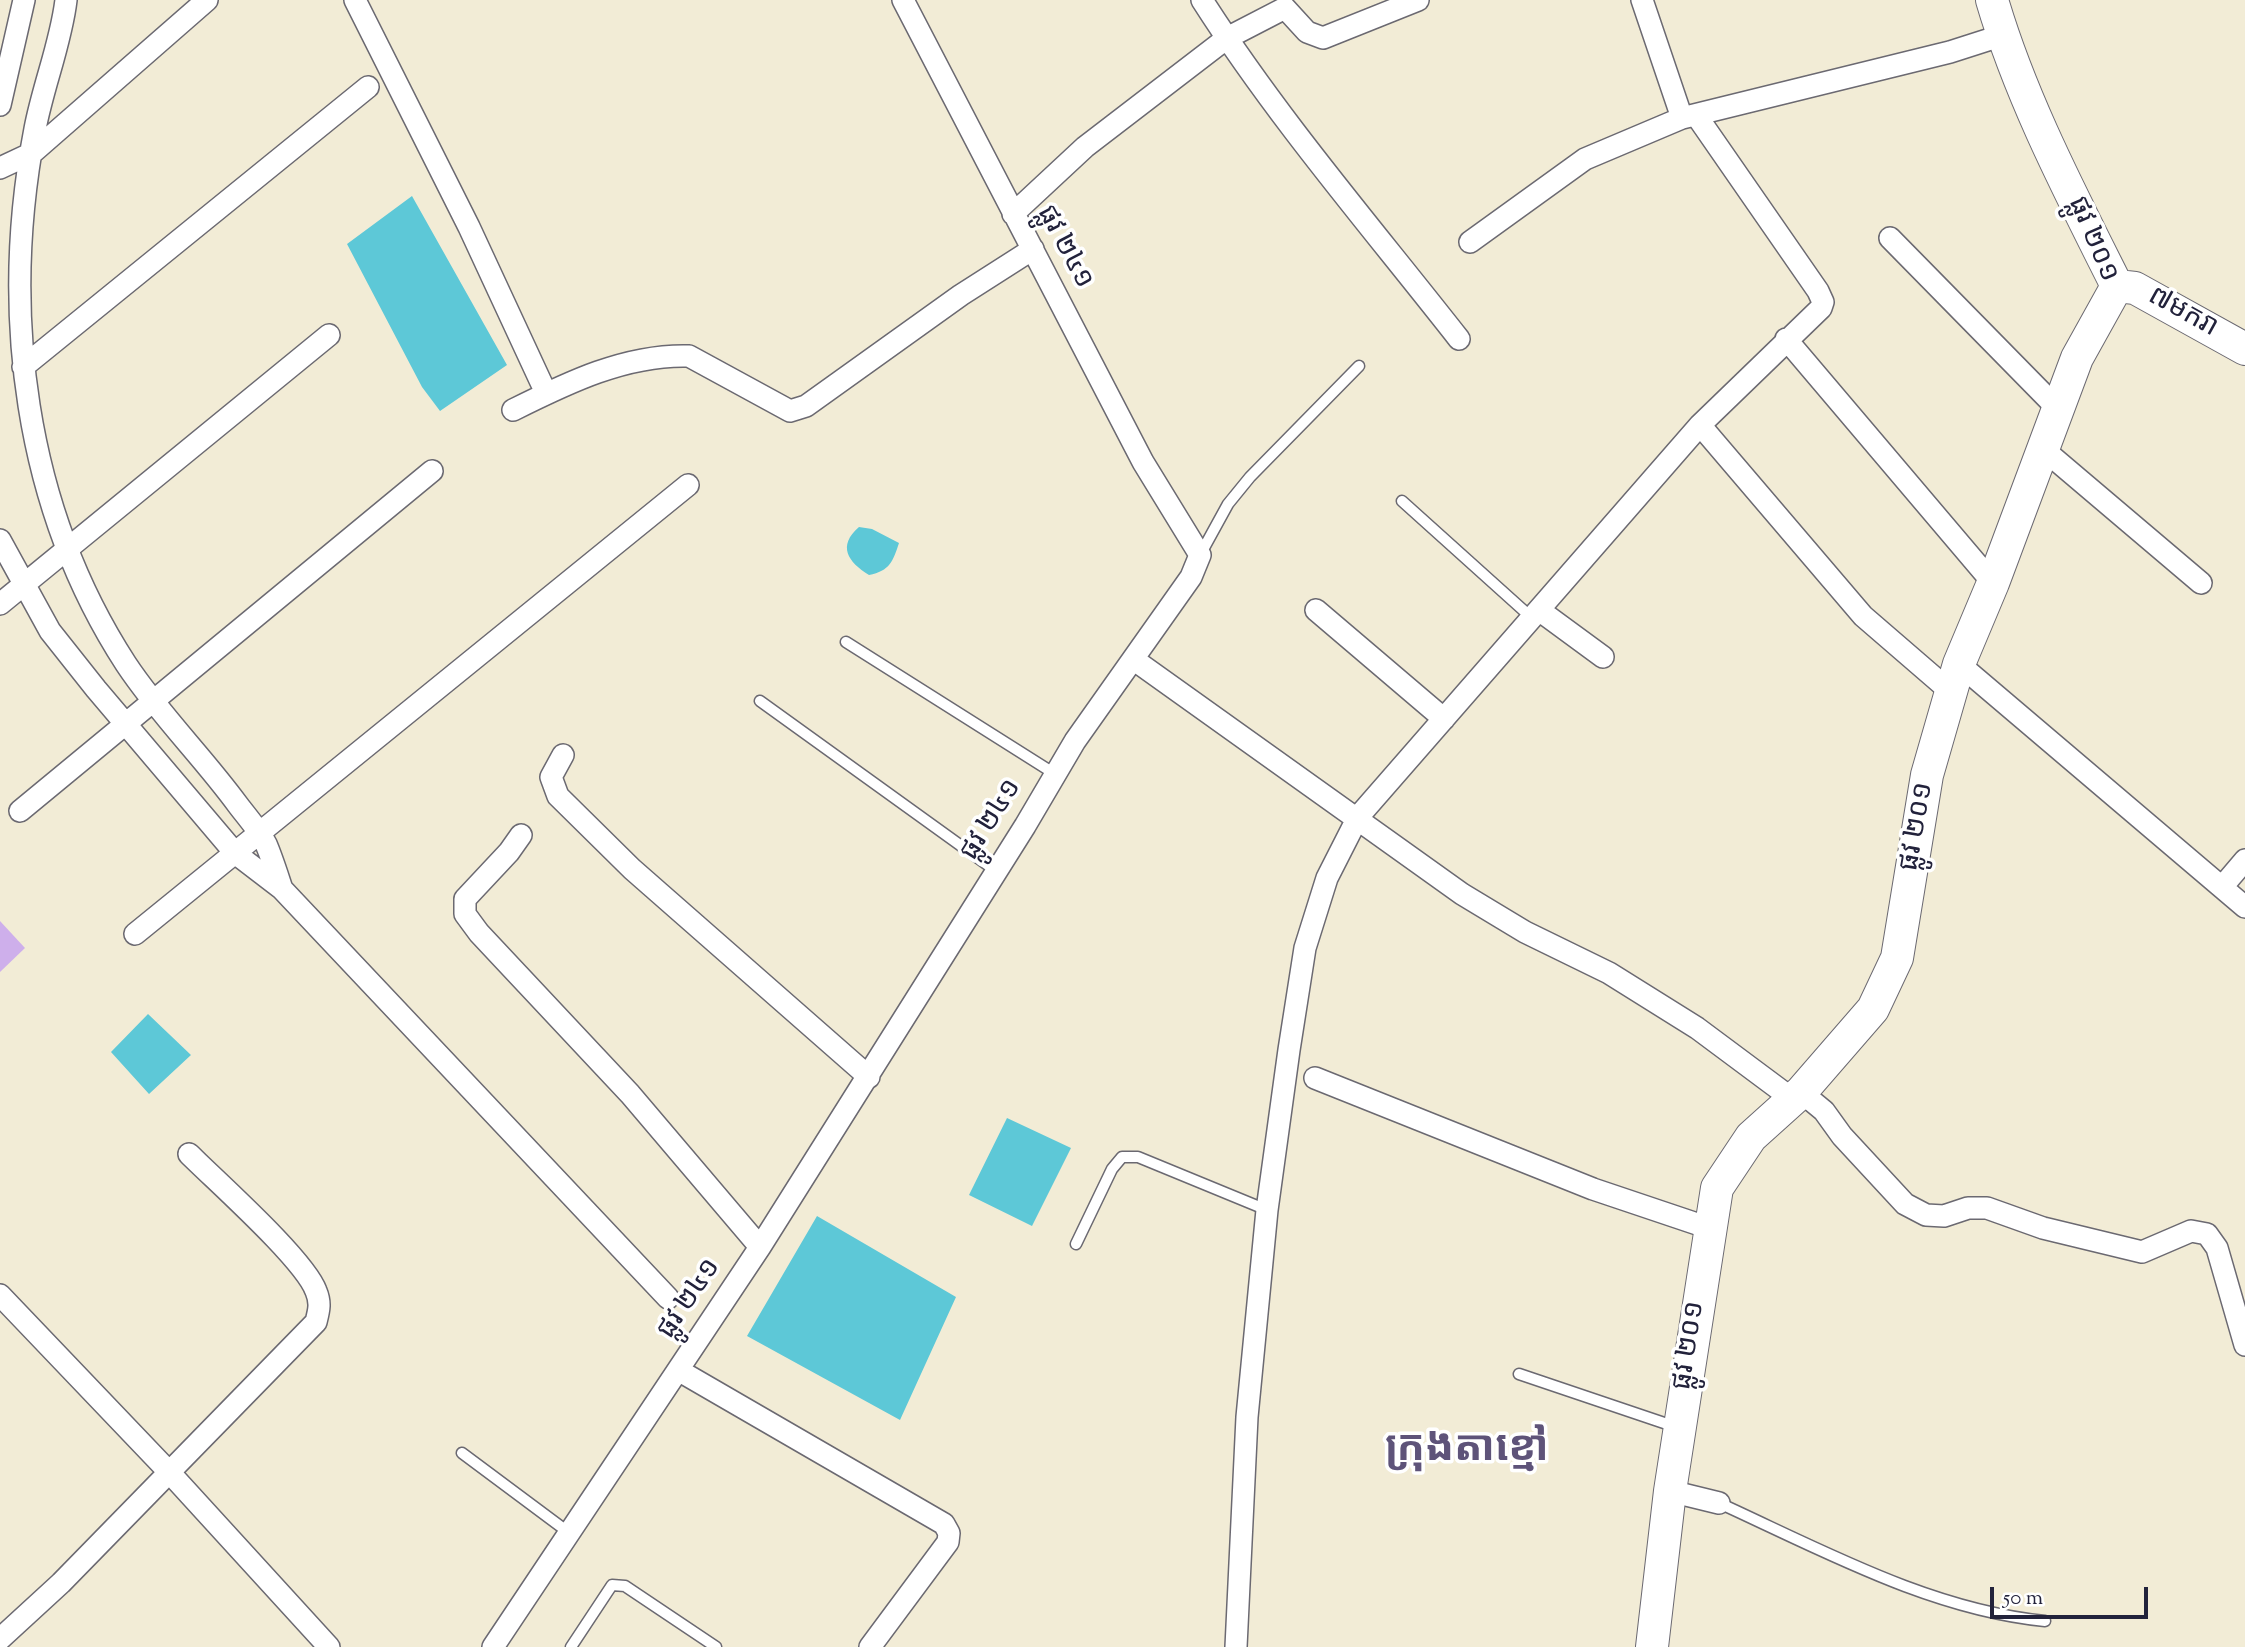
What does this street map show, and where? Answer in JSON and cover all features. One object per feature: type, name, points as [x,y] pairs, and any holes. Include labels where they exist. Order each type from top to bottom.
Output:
[{"type":"street","points":[[0,105],[24,0]]},
{"type":"street","points":[[66,0],[32,153],[23,215],[19,295],[23,367],[40,464],[67,550],[91,604],[127,666],[265,842],[282,889]]},
{"type":"street","points":[[0,168],[32,153],[207,0]]},
{"type":"street","points":[[355,0],[469,227],[547,393]]},
{"type":"street","name":"ផ្លូវ ២៤១","points":[[493,1647],[760,1247],[869,1077],[1055,774],[1191,578],[1200,555],[1143,462],[903,0]]},
{"type":"street","points":[[1202,0],[1227,38],[1459,339]]},
{"type":"street","points":[[1013,214],[1085,147],[1227,38],[1286,4],[1307,32],[1323,38],[1418,0]]},
{"type":"street","points":[[1236,1647],[1247,1417],[1267,1210],[1305,948],[1327,878],[1358,817],[1700,425],[1821,308],[1823,302],[1689,117],[1642,0]]},
{"type":"street","name":"ផ្លូវ ២០១","points":[[1652,1647],[1678,1428],[1717,1188],[1751,1137],[1796,1095],[1873,1009],[1897,958],[1927,775],[1955,678],[2077,358],[2117,286],[2071,193],[2003,35],[1992,0]]},
{"type":"street","points":[[1470,242],[1585,159],[1689,117],[1950,52],[2003,35]]},
{"type":"street","points":[[23,367],[368,88]]},
{"type":"street","points":[[1890,237],[2058,409]]},
{"type":"street","points":[[513,410],[582,376],[671,356],[688,356],[790,411],[806,406],[961,295],[1033,248]]},
{"type":"street","name":"៧មករា","points":[[2117,286],[2135,288],[2245,349]]},
{"type":"street","points":[[0,604],[329,335]]},
{"type":"street","points":[[1786,339],[1993,583]]},
{"type":"street","points":[[1700,425],[1863,616],[1955,678],[2245,907]]},
{"type":"street","points":[[2043,449],[2201,583]]},
{"type":"street","points":[[20,811],[432,471]]},
{"type":"street","points":[[135,934],[688,485]]},
{"type":"street","points":[[0,540],[50,631],[235,853],[282,889],[668,1298]]},
{"type":"street","points":[[1316,610],[1444,719]]},
{"type":"street","points":[[1535,614],[1603,657]]},
{"type":"street","points":[[1133,659],[1166,685],[1358,817],[1462,894],[1525,932],[1609,973],[1824,1111],[1842,1136],[1905,1204],[1926,1215],[1944,1216],[1968,1208],[1987,1208],[2043,1228],[2142,1252],[2191,1231],[2207,1234],[2217,1248],[2245,1345]]},
{"type":"street","points":[[563,755],[551,776],[558,796],[632,869],[869,1077]]},
{"type":"street","points":[[521,835],[509,852],[465,899],[465,914],[479,933],[630,1094],[760,1247]]},
{"type":"street","points":[[2222,887],[2245,859]]},
{"type":"street","points":[[1315,1078],[1593,1189],[1709,1228]]},
{"type":"street","points":[[0,1639],[61,1583],[316,1322],[321,1306],[315,1287],[297,1262],[189,1154]]},
{"type":"street","points":[[0,1295],[170,1473],[329,1647]]},
{"type":"street","points":[[678,1370],[944,1524],[949,1533],[948,1542],[870,1647]]},
{"type":"street","points":[[1670,1491],[1719,1503]]},
{"type":"lane","points":[[1200,555],[1228,504],[1359,366]]},
{"type":"lane","points":[[1402,500],[1535,614]]},
{"type":"lane","points":[[846,642],[1055,774]]},
{"type":"lane","points":[[760,701],[996,871]]},
{"type":"lane","points":[[1076,1244],[1112,1169],[1122,1157],[1138,1157],[1267,1210]]},
{"type":"lane","points":[[1519,1374],[1678,1428]]},
{"type":"lane","points":[[462,1453],[568,1532]]},
{"type":"lane","points":[[1719,1503],[1917,1590],[2011,1617],[2045,1620]]},
{"type":"lane","points":[[571,1647],[612,1585],[625,1586],[699,1642],[716,1647]]},
{"type":"water","points":[[412,196],[507,365],[440,411],[422,387],[347,244]]},
{"type":"water","points":[[859,527],[872,529],[899,543],[892,560],[882,571],[869,575],[851,559],[848,541]]},
{"type":"water","points":[[148,1014],[191,1055],[149,1094],[111,1052]]},
{"type":"water","points":[[1007,1118],[1071,1148],[1032,1226],[969,1195]]},
{"type":"water","points":[[817,1216],[956,1297],[900,1420],[747,1336]]},
{"type":"building","points":[[0,921],[25,948],[0,972]]},
{"type":"district","name":"ក្រុងតាខ្មៅ","points":[[1467,1453]]}]
